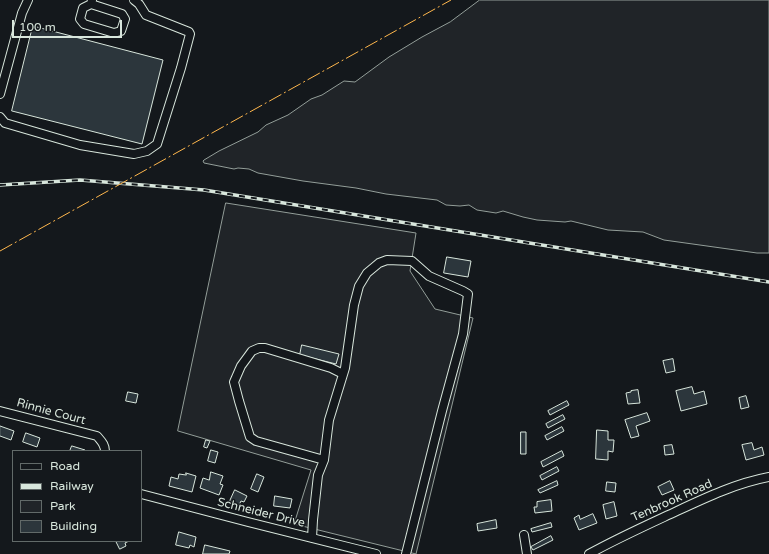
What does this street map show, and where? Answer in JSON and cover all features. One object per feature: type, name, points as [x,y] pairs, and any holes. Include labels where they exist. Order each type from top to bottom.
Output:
[{"type":"street","points":[[0,94],[22,13],[28,0]]},
{"type":"street","points":[[0,117],[5,123],[80,144],[134,154],[147,151],[157,144],[190,34],[189,32],[146,15],[139,4],[134,0]]},
{"type":"street","points":[[91,2],[122,14],[125,19],[121,32],[114,33],[84,24],[80,19],[83,8],[91,2]]},
{"type":"street","points":[[312,538],[318,475],[324,460],[329,420],[345,368],[354,305],[359,286],[367,273],[378,263],[387,260],[412,262],[429,276],[468,294],[463,334],[406,554]]},
{"type":"street","points":[[324,460],[256,441],[250,437],[234,382],[241,366],[252,351],[258,348],[265,348],[331,368],[343,374]]},
{"type":"street","name":"Rinnie Court","points":[[0,411],[97,436],[103,443],[105,450]]},
{"type":"street","name":"Tenbrook Road","points":[[589,554],[647,525],[728,488],[769,477]]},
{"type":"street","name":"Schneider Drive","points":[[142,494],[376,554]]},
{"type":"street","points":[[524,535],[527,554]]},
{"type":"green space","points":[[480,0],[769,0],[769,253],[757,253],[664,240],[643,232],[608,230],[571,221],[537,220],[503,211],[496,213],[477,210],[469,205],[446,205],[437,200],[386,194],[356,188],[303,181],[258,173],[249,169],[234,169],[204,163],[204,160],[219,151],[258,132],[266,125],[288,115],[311,99],[322,95],[344,81],[355,82],[389,57],[450,22]]},
{"type":"green space","points":[[226,203],[416,233],[410,271],[435,309],[473,318],[416,554],[294,524],[311,470],[178,431]]},
{"type":"building","points":[[33,26],[163,60],[142,144],[12,111]]},
{"type":"building","points":[[447,257],[471,261],[468,277],[444,273]]},
{"type":"building","points":[[302,345],[339,354],[336,364],[300,355]]},
{"type":"building","points":[[673,359],[675,371],[666,373],[663,361]]},
{"type":"building","points":[[692,387],[694,394],[704,391],[707,404],[681,411],[676,391]]},
{"type":"building","points":[[638,390],[640,403],[628,404],[626,393]]},
{"type":"building","points":[[128,392],[138,394],[136,403],[126,401]]},
{"type":"building","points":[[746,396],[749,407],[741,409],[739,398]]},
{"type":"building","points":[[567,401],[569,405],[550,415],[548,411]]},
{"type":"building","points":[[647,413],[650,421],[636,426],[639,436],[631,438],[625,420]]},
{"type":"building","points":[[563,415],[565,419],[548,428],[546,424]]},
{"type":"building","points":[[0,426],[14,431],[11,440],[0,436]]},
{"type":"building","points":[[562,427],[564,431],[547,440],[545,436]]},
{"type":"building","points":[[597,430],[608,431],[608,440],[614,440],[613,452],[608,451],[608,460],[596,459]]},
{"type":"building","points":[[521,432],[526,432],[526,454],[521,454]]},
{"type":"building","points":[[26,433],[40,438],[37,447],[23,442]]},
{"type":"building","points":[[206,440],[210,441],[207,448],[204,447]]},
{"type":"building","points":[[752,443],[754,450],[762,447],[764,455],[746,460],[742,445]]},
{"type":"building","points":[[672,445],[674,454],[665,455],[664,446]]},
{"type":"building","points":[[72,446],[85,450],[70,450]]},
{"type":"building","points":[[211,450],[218,452],[215,463],[208,461]]},
{"type":"building","points":[[562,451],[564,456],[543,467],[541,462]]},
{"type":"building","points":[[557,467],[559,471],[542,480],[540,476]]},
{"type":"building","points":[[211,472],[223,476],[220,484],[223,485],[219,495],[200,488],[203,478],[209,480]]},
{"type":"building","points":[[186,473],[196,476],[192,492],[169,486],[171,477],[178,479],[179,474],[186,475]]},
{"type":"building","points":[[257,474],[264,477],[258,492],[251,489]]},
{"type":"building","points":[[557,481],[558,485],[540,493],[538,490]]},
{"type":"building","points":[[670,481],[674,490],[662,495],[658,487]]},
{"type":"building","points":[[607,482],[616,483],[615,492],[606,491]]},
{"type":"building","points":[[235,490],[247,496],[244,502],[241,501],[239,505],[230,501]]},
{"type":"building","points":[[275,496],[292,499],[290,508],[274,506]]},
{"type":"building","points":[[551,500],[552,511],[535,513],[534,507],[537,507],[537,502]]},
{"type":"building","points":[[614,502],[617,516],[606,519],[603,505]]},
{"type":"building","points":[[593,514],[597,523],[579,530],[574,518],[579,515],[580,519]]},
{"type":"building","points":[[496,520],[497,528],[478,531],[477,524]]},
{"type":"building","points":[[551,523],[552,527],[532,532],[531,529]]},
{"type":"building","points":[[179,532],[196,537],[194,547],[190,545],[189,548],[176,545]]},
{"type":"building","points":[[551,536],[553,540],[533,550],[531,547]]},
{"type":"building","points":[[116,542],[127,542],[125,543],[126,546],[120,549]]},
{"type":"building","points":[[205,545],[230,551],[229,554],[203,554]]},
{"type":"railway","points":[[0,185],[80,180],[204,190],[769,282]]},
{"type":"power","points":[[0,251],[451,0]]}]
